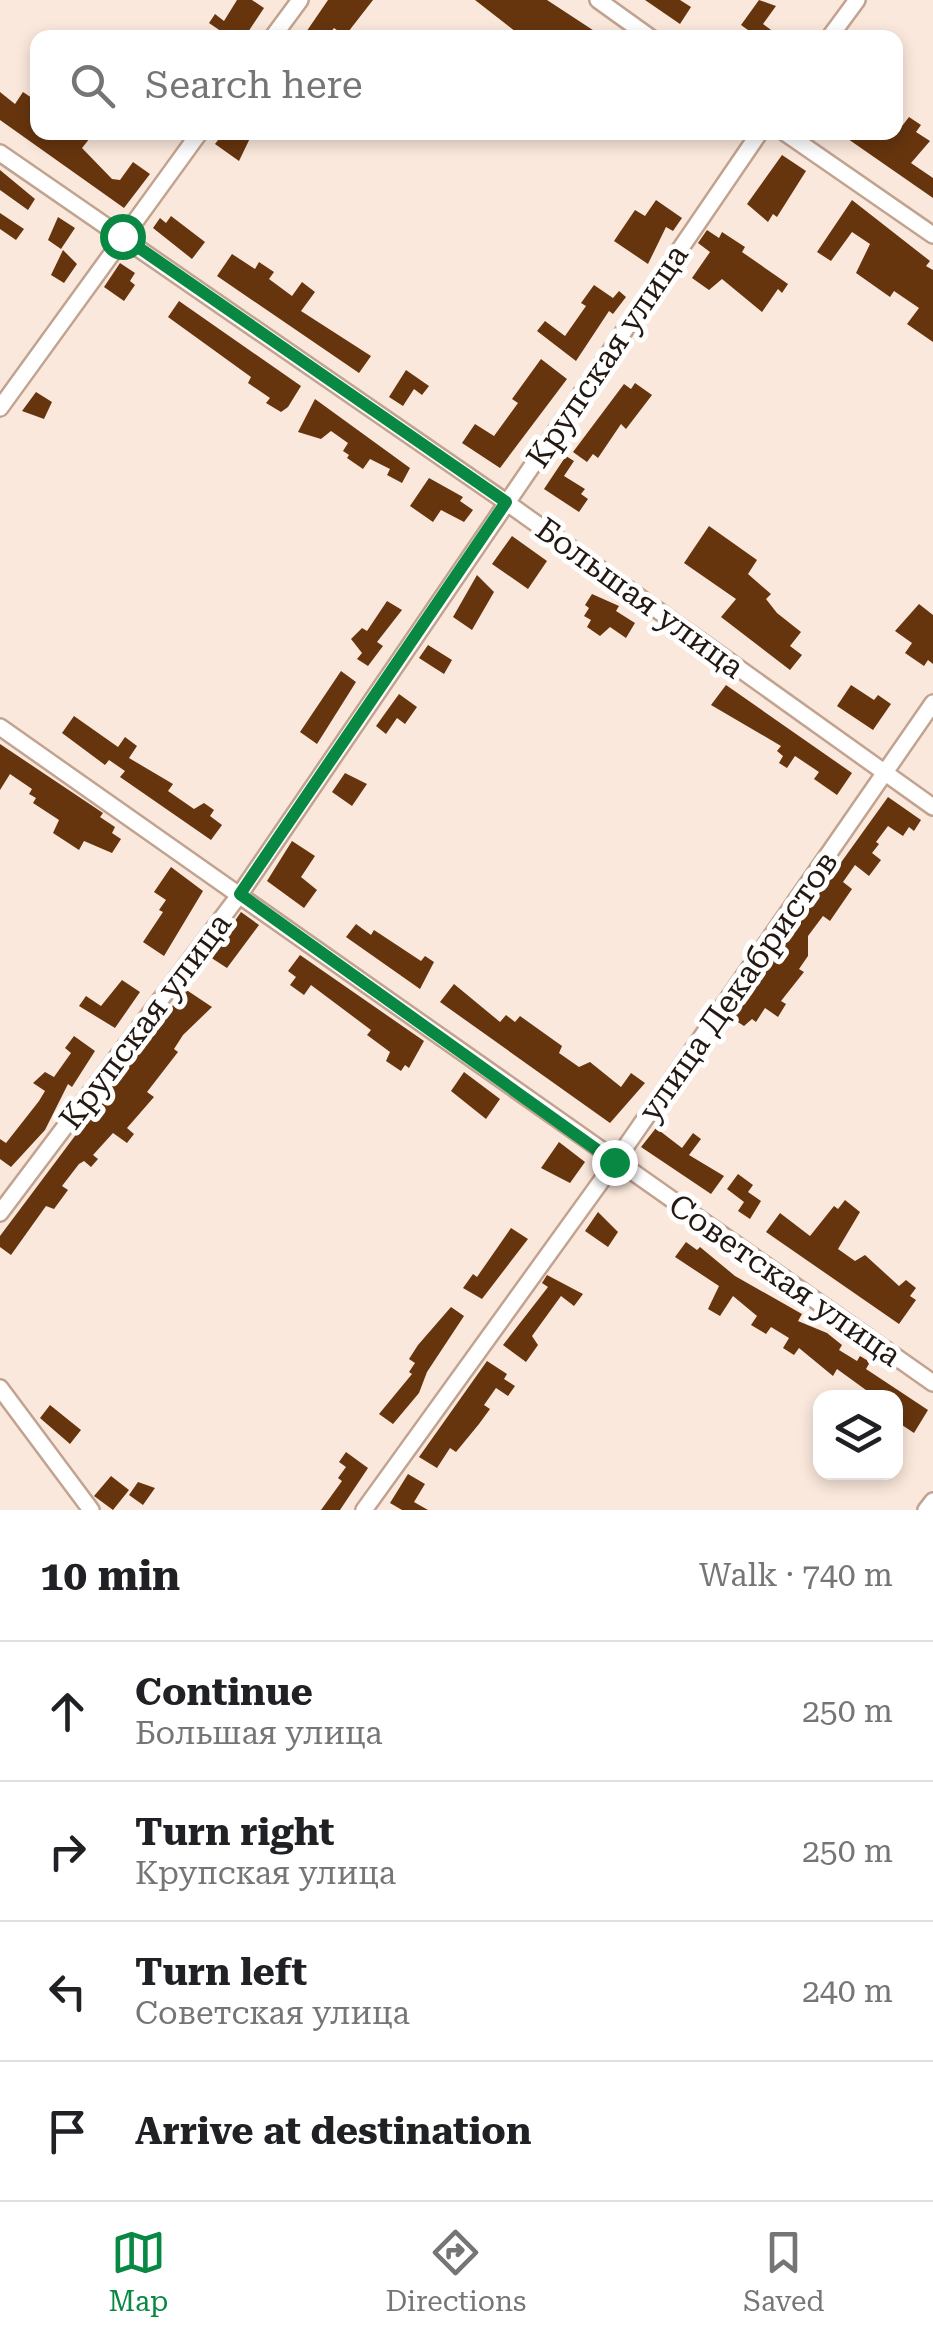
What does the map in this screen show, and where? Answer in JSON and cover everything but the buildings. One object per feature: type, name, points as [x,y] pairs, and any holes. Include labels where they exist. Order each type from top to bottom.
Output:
[{"type":"street","points":[[278,30],[300,0]]},
{"type":"street","points":[[598,0],[640,30]]},
{"type":"street","points":[[835,30],[857,0]]},
{"type":"street","points":[[0,408],[194,140]]},
{"type":"street","name":"Крупская улица","points":[[0,1213],[240,894],[755,140]]},
{"type":"street","points":[[796,140],[933,235]]},
{"type":"street","name":"Большая улица","points":[[0,153],[506,502],[933,807]]},
{"type":"street","name":"улица Декабристов","points":[[364,1510],[614,1162],[933,703]]},
{"type":"street","name":"Советская улица","points":[[0,727],[933,1383]]},
{"type":"street","points":[[0,1388],[92,1510]]},
{"type":"street","points":[[926,1510],[933,1501]]},
{"type":"route","points":[[122,236],[506,502],[240,894],[614,1162]]}]
